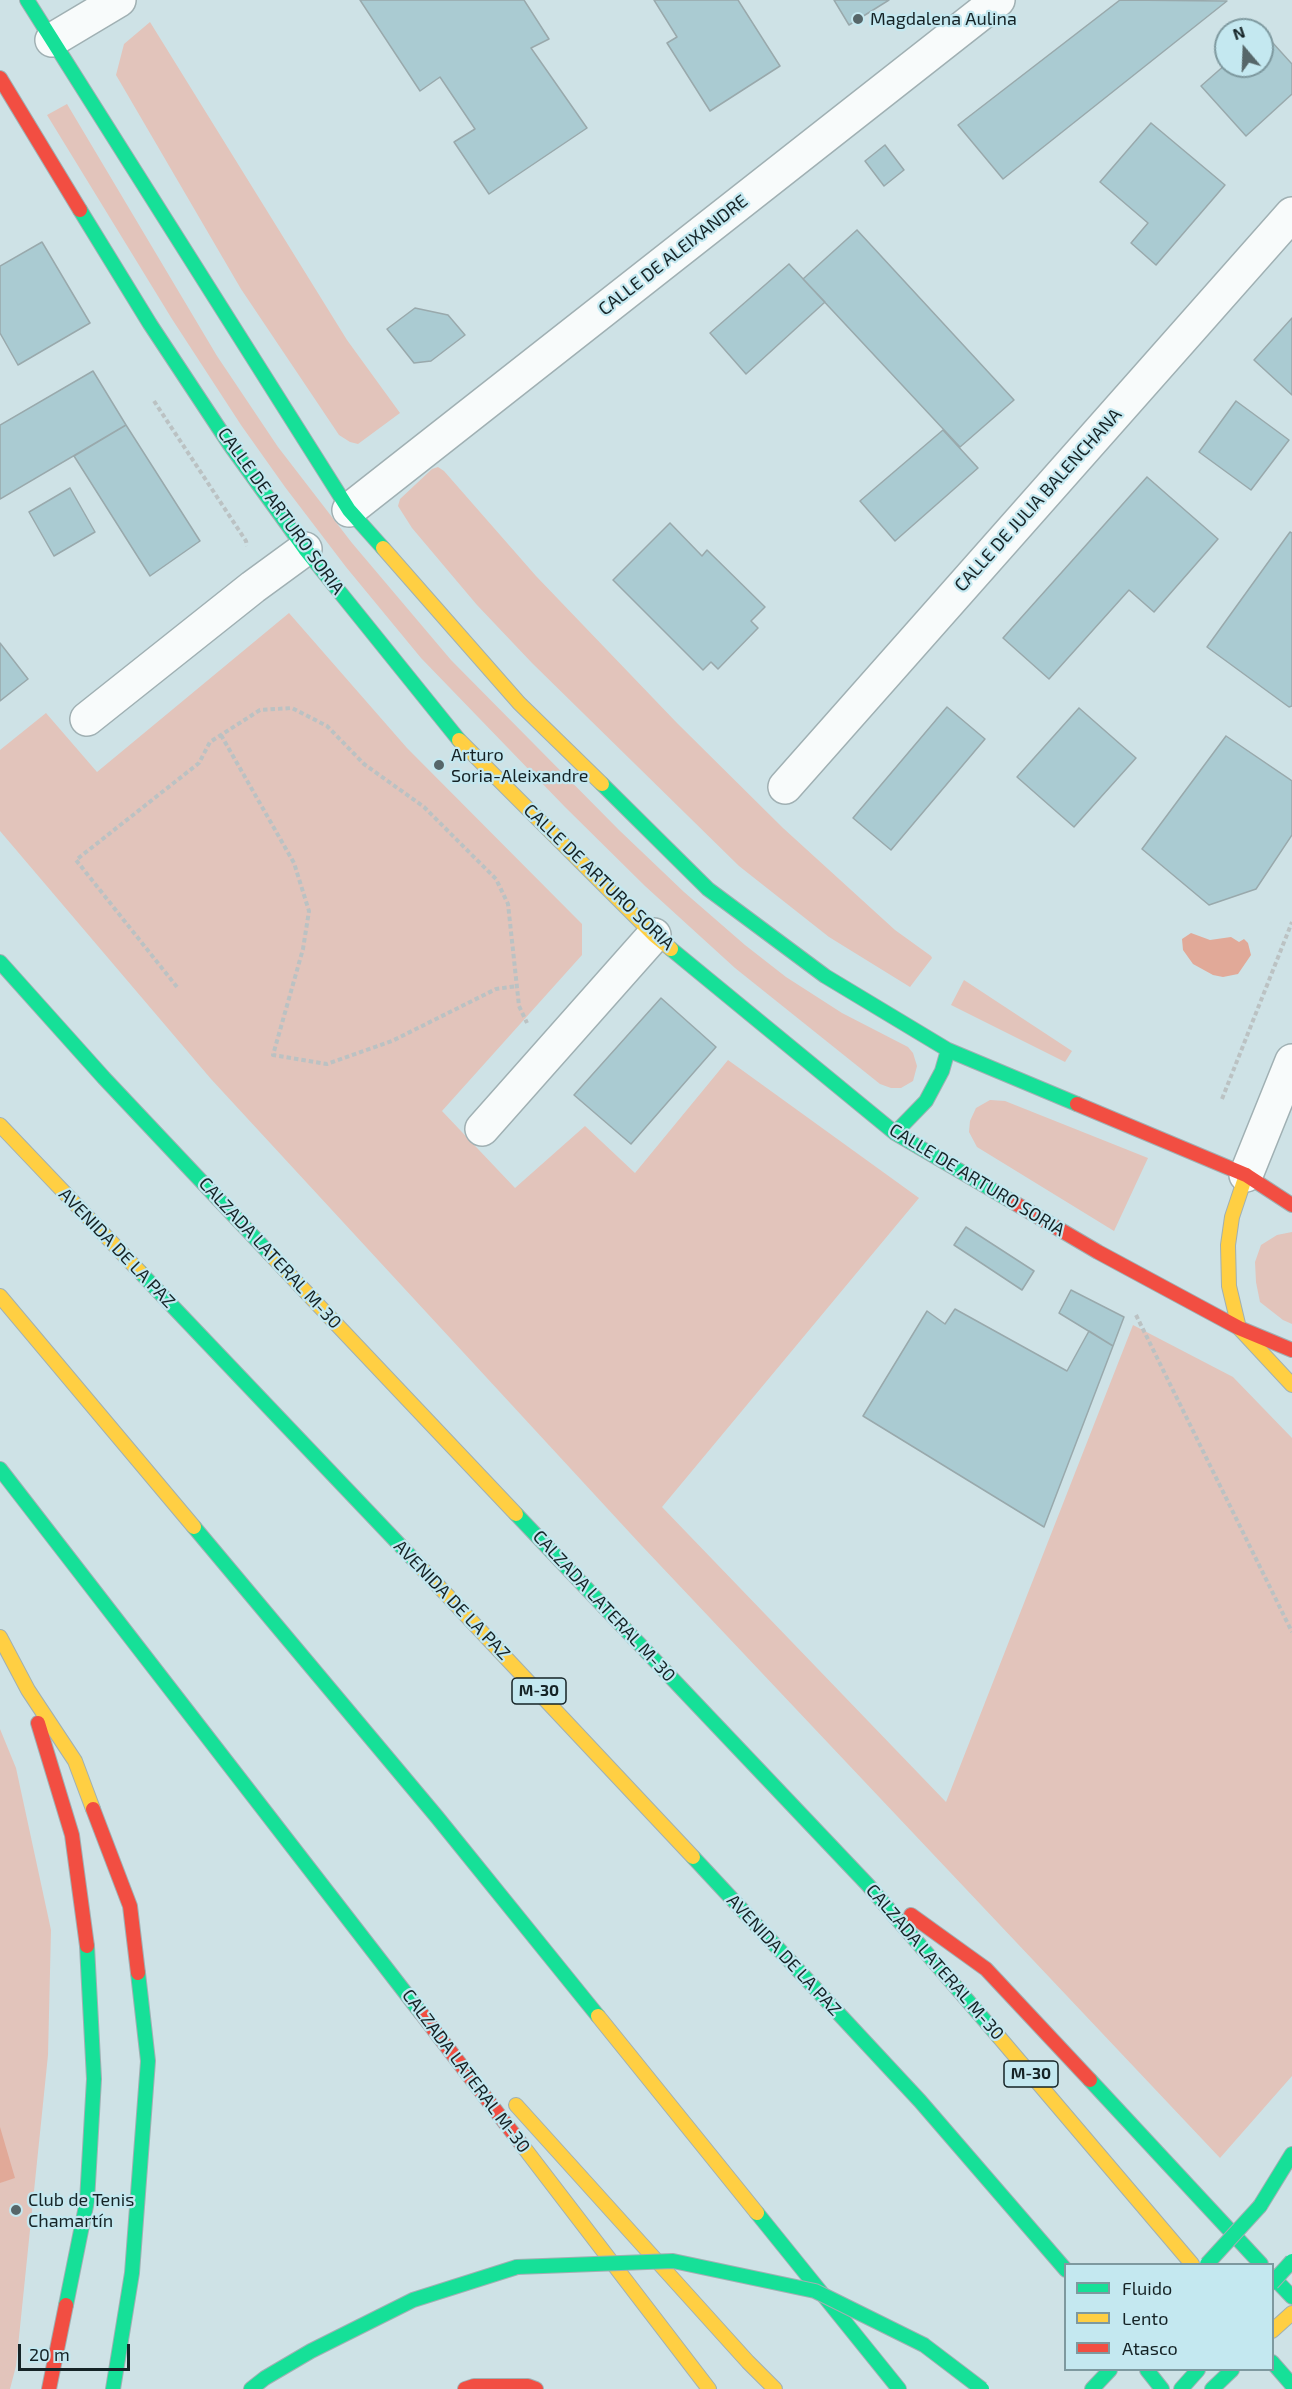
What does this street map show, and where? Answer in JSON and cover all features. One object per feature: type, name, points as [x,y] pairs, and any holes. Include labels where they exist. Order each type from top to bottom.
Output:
[{"type":"main road","points":[[27,0],[349,510],[519,703],[708,889],[825,976],[948,1050],[1246,1175],[1292,1205]]},
{"type":"main road","name":"CALLE DE ARTURO SORIA","points":[[6,99],[230,445],[305,549],[463,744],[654,934],[895,1133],[1098,1252],[1239,1328],[1292,1350]]},
{"type":"main road","name":"CALZADA LATERAL M-30","points":[[0,962],[104,1078],[868,1885],[1105,2160],[1190,2263]]},
{"type":"main road","points":[[895,1133],[926,1101],[942,1071],[948,1050]]},
{"type":"main road","name":"AVENIDA DE LA PAZ","points":[[0,1125],[556,1710],[920,2102],[1064,2269]]},
{"type":"main road","points":[[1246,1175],[1232,1218],[1228,1245],[1228,1286],[1239,1328],[1292,1385]]},
{"type":"main road","points":[[0,1296],[437,1817],[899,2389]]},
{"type":"main road","name":"CALZADA LATERAL M-30","points":[[0,1469],[710,2389]]},
{"type":"main road","points":[[0,1637],[28,1690],[75,1761],[130,1906],[148,2061],[132,2273],[114,2389]]},
{"type":"main road","points":[[28,1690],[72,1835],[88,1957],[94,2079],[87,2201],[49,2389]]},
{"type":"main road","points":[[868,1885],[986,1969],[1259,2263]]},
{"type":"main road","points":[[351,1921],[470,2053]]},
{"type":"main road","points":[[510,2097],[748,2362],[775,2389]]},
{"type":"main road","points":[[1260,2206],[1292,2154]]},
{"type":"main road","points":[[1209,2263],[1260,2206],[1292,2181]]},
{"type":"main road","points":[[253,2389],[265,2378],[311,2351],[413,2300],[517,2267],[672,2261],[815,2291],[924,2345],[982,2389]]},
{"type":"main road","points":[[1274,2281],[1292,2261]]},
{"type":"main road","points":[[1274,2278],[1292,2297]]},
{"type":"main road","points":[[1274,2329],[1292,2313]]},
{"type":"main road","points":[[1274,2364],[1292,2385]]},
{"type":"main road","points":[[1092,2389],[1109,2371]]},
{"type":"main road","points":[[1148,2371],[1162,2389]]},
{"type":"main road","points":[[1181,2389],[1197,2371]]},
{"type":"main road","points":[[1212,2389],[1231,2371]]},
{"type":"main road","points":[[465,2389],[474,2386],[528,2386],[536,2389]]},
{"type":"street","points":[[52,40],[119,0]]},
{"type":"street","name":"CALLE DE ALEIXANDRE","points":[[349,510],[998,0]]},
{"type":"street","name":"CALLE DE JULIA BALENCHANA","points":[[785,787],[1292,214]]},
{"type":"street","points":[[87,718],[253,587],[305,549]]},
{"type":"street","points":[[482,1129],[654,934]]},
{"type":"street","points":[[1246,1175],[1292,1061]]},
{"type":"path","points":[[165,419],[246,541],[248,553]]},
{"type":"path","points":[[177,987],[76,860],[199,763],[210,742],[260,710],[292,708],[327,726],[364,764],[424,807],[496,879],[508,904],[519,1006],[543,1059]]},
{"type":"path","points":[[221,735],[294,863],[309,910],[303,949],[273,1055],[327,1064],[392,1041],[496,989],[517,986]]},
{"type":"path","points":[[1222,1099],[1292,922]]},
{"type":"path","points":[[1136,1315],[1292,1632]]},
{"type":"shaded area","points":[[150,22],[347,340],[400,413],[358,444],[339,435],[241,289],[116,75],[124,44]]},
{"type":"shaded area","points":[[67,104],[217,356],[278,447],[352,543],[451,660],[619,830],[684,892],[745,945],[786,977],[842,1013],[908,1047],[913,1053],[917,1066],[913,1081],[901,1088],[891,1088],[880,1084],[735,968],[645,886],[421,658],[346,567],[285,487],[241,425],[172,319],[47,115]]},
{"type":"shaded area","points":[[438,467],[536,576],[677,723],[783,828],[895,930],[931,956],[932,958],[910,987],[829,937],[739,866],[532,663],[477,605],[412,528],[398,506],[400,499],[432,469]]},
{"type":"shaded area","points":[[289,613],[407,748],[582,924],[582,955],[442,1111],[515,1188],[585,1126],[635,1173],[728,1060],[919,1198],[662,1507],[946,1802],[1133,1325],[1233,1377],[1292,1438],[1292,2076],[1220,2158],[642,1546],[211,1079],[0,831],[0,750],[46,713],[97,772]]},
{"type":"shaded area","points":[[1191,933],[1210,940],[1231,937],[1239,942],[1244,939],[1248,943],[1251,955],[1238,974],[1223,977],[1213,975],[1193,964],[1183,950],[1182,939]]},
{"type":"shaded area","points":[[964,980],[1072,1051],[1065,1062],[951,1005]]},
{"type":"shaded area","points":[[990,1100],[1005,1101],[1148,1158],[1114,1231],[977,1147],[969,1132],[970,1121],[976,1108]]},
{"type":"shaded area","points":[[1292,1232],[1292,1324],[1283,1320],[1260,1302],[1255,1262],[1261,1245],[1277,1235]]},
{"type":"shaded area","name":"Club de Tenis Chamartín","points":[[0,1729],[16,1768],[51,1930],[48,2055],[16,2366],[10,2389],[0,2389]]},
{"type":"shaded area","points":[[0,2127],[15,2178],[0,2183]]},
{"type":"building","points":[[360,0],[524,0],[549,39],[531,48],[587,128],[489,194],[454,142],[475,129],[440,77],[420,91]]},
{"type":"building","points":[[654,0],[738,0],[780,66],[710,111],[667,43],[677,37]]},
{"type":"building","points":[[834,0],[889,0],[849,25]]},
{"type":"building","points":[[1120,0],[1227,1],[1003,179],[958,125]]},
{"type":"building","points":[[1274,44],[1292,64],[1292,94],[1246,136],[1201,86],[1214,75],[1214,78],[1274,78]]},
{"type":"building","points":[[1151,123],[1225,185],[1156,265],[1131,243],[1148,223],[1100,182]]},
{"type":"building","points":[[885,145],[904,170],[884,186],[865,161]]},
{"type":"building","points":[[857,230],[1014,400],[960,447],[803,279]]},
{"type":"building","points":[[42,242],[90,323],[18,365],[0,333],[0,266]]},
{"type":"building","points":[[789,264],[825,302],[746,374],[710,333]]},
{"type":"building","points":[[415,308],[448,315],[465,335],[431,361],[414,363],[387,329]]},
{"type":"building","points":[[1292,318],[1292,395],[1254,360]]},
{"type":"building","points":[[93,371],[126,425],[0,499],[0,425]]},
{"type":"building","points":[[1236,401],[1289,440],[1251,490],[1199,452]]},
{"type":"building","points":[[126,425],[200,541],[150,576],[74,456]]},
{"type":"building","points":[[943,430],[978,468],[895,541],[860,501]]},
{"type":"building","points":[[1147,477],[1218,539],[1154,612],[1129,590],[1049,679],[1003,638]]},
{"type":"building","points":[[70,488],[95,532],[54,556],[29,512]]},
{"type":"building","points":[[670,523],[702,556],[707,550],[765,607],[751,621],[758,628],[718,669],[711,662],[703,670],[613,580]]},
{"type":"building","points":[[1290,532],[1292,533],[1292,706],[1289,707],[1207,647]]},
{"type":"building","points":[[0,643],[28,679],[0,701]]},
{"type":"building","points":[[947,707],[985,739],[891,850],[853,818]]},
{"type":"building","points":[[1079,708],[1136,758],[1074,827],[1017,777]]},
{"type":"building","points":[[1226,736],[1292,781],[1292,835],[1256,889],[1209,905],[1142,849]]},
{"type":"building","points":[[661,998],[716,1047],[631,1144],[574,1095]]},
{"type":"building","points":[[966,1227],[1034,1271],[1022,1290],[954,1245]]},
{"type":"building","points":[[1071,1290],[1124,1317],[1113,1346],[1059,1313]]},
{"type":"building","points":[[955,1309],[1067,1371],[1089,1331],[1113,1346],[1044,1527],[863,1416],[927,1311],[945,1324]]},
{"type":"traffic: fast","points":[[27,0],[349,510],[383,548]]},
{"type":"traffic: fast","points":[[80,210],[150,324],[230,445],[305,549],[459,740]]},
{"type":"traffic: fast","points":[[602,784],[708,889],[825,976],[948,1050],[1077,1104]]},
{"type":"traffic: fast","points":[[671,949],[895,1133],[1013,1202]]},
{"type":"traffic: fast","points":[[0,962],[104,1078],[270,1254]]},
{"type":"traffic: fast","points":[[895,1133],[926,1101],[942,1071],[948,1050]]},
{"type":"traffic: fast","points":[[140,1272],[415,1561]]},
{"type":"traffic: fast","points":[[0,1469],[421,2013]]},
{"type":"traffic: fast","points":[[516,1514],[868,1885],[999,2037]]},
{"type":"traffic: fast","points":[[194,1527],[437,1817],[598,2016]]},
{"type":"traffic: fast","points":[[693,1857],[920,2101],[1064,2268]]},
{"type":"traffic: fast","points":[[66,2305],[87,2201],[94,2079],[87,1946]]},
{"type":"traffic: fast","points":[[113,2389],[132,2273],[148,2061],[138,1973]]},
{"type":"traffic: fast","points":[[1090,2080],[1260,2263]]},
{"type":"traffic: fast","points":[[1260,2206],[1292,2154]]},
{"type":"traffic: fast","points":[[1208,2263],[1260,2206]]},
{"type":"traffic: fast","points":[[757,2213],[899,2389]]},
{"type":"traffic: fast","points":[[517,2267],[673,2261],[815,2291],[924,2345],[982,2389]]},
{"type":"traffic: fast","points":[[1274,2281],[1292,2261]]},
{"type":"traffic: fast","points":[[251,2389],[265,2378],[311,2351],[413,2300],[517,2267]]},
{"type":"traffic: fast","points":[[1274,2278],[1292,2297]]},
{"type":"traffic: fast","points":[[1274,2364],[1292,2385]]},
{"type":"traffic: fast","points":[[1092,2389],[1109,2371]]},
{"type":"traffic: fast","points":[[1148,2371],[1162,2389]]},
{"type":"traffic: fast","points":[[1181,2389],[1197,2371]]},
{"type":"traffic: fast","points":[[1212,2389],[1231,2371]]},
{"type":"traffic: slow","points":[[383,548],[519,703],[602,784]]},
{"type":"traffic: slow","points":[[459,740],[654,935],[671,949]]},
{"type":"traffic: slow","points":[[0,1125],[140,1272]]},
{"type":"traffic: slow","points":[[1246,1175],[1232,1217],[1228,1245],[1229,1286],[1239,1328],[1292,1385]]},
{"type":"traffic: slow","points":[[270,1254],[516,1514]]},
{"type":"traffic: slow","points":[[0,1296],[194,1527]]},
{"type":"traffic: slow","points":[[415,1561],[693,1857]]},
{"type":"traffic: slow","points":[[0,1637],[28,1690],[75,1761],[93,1809]]},
{"type":"traffic: slow","points":[[598,2016],[757,2213]]},
{"type":"traffic: slow","points":[[999,2037],[1191,2263]]},
{"type":"traffic: slow","points":[[516,2105],[775,2389]]},
{"type":"traffic: slow","points":[[522,2145],[709,2389]]},
{"type":"traffic: slow","points":[[1274,2329],[1292,2313]]},
{"type":"traffic: jam","points":[[0,78],[80,210]]},
{"type":"traffic: jam","points":[[1077,1104],[1246,1175],[1292,1205]]},
{"type":"traffic: jam","points":[[1013,1202],[1098,1252],[1239,1328],[1292,1350]]},
{"type":"traffic: jam","points":[[38,1723],[72,1835],[87,1946]]},
{"type":"traffic: jam","points":[[93,1809],[130,1906],[138,1973]]},
{"type":"traffic: jam","points":[[911,1915],[986,1969],[1090,2080]]},
{"type":"traffic: jam","points":[[421,2013],[522,2145]]},
{"type":"traffic: jam","points":[[49,2389],[66,2305]]},
{"type":"traffic: jam","points":[[465,2389],[474,2386],[528,2386],[536,2389]]},
{"type":"place","name":"Magdalena Aulina","points":[[858,19]]},
{"type":"place","name":"Arturo Soria-Aleixandre","points":[[439,765]]},
{"type":"place","name":"Club de Tenis Chamartín","points":[[16,2210]]}]
